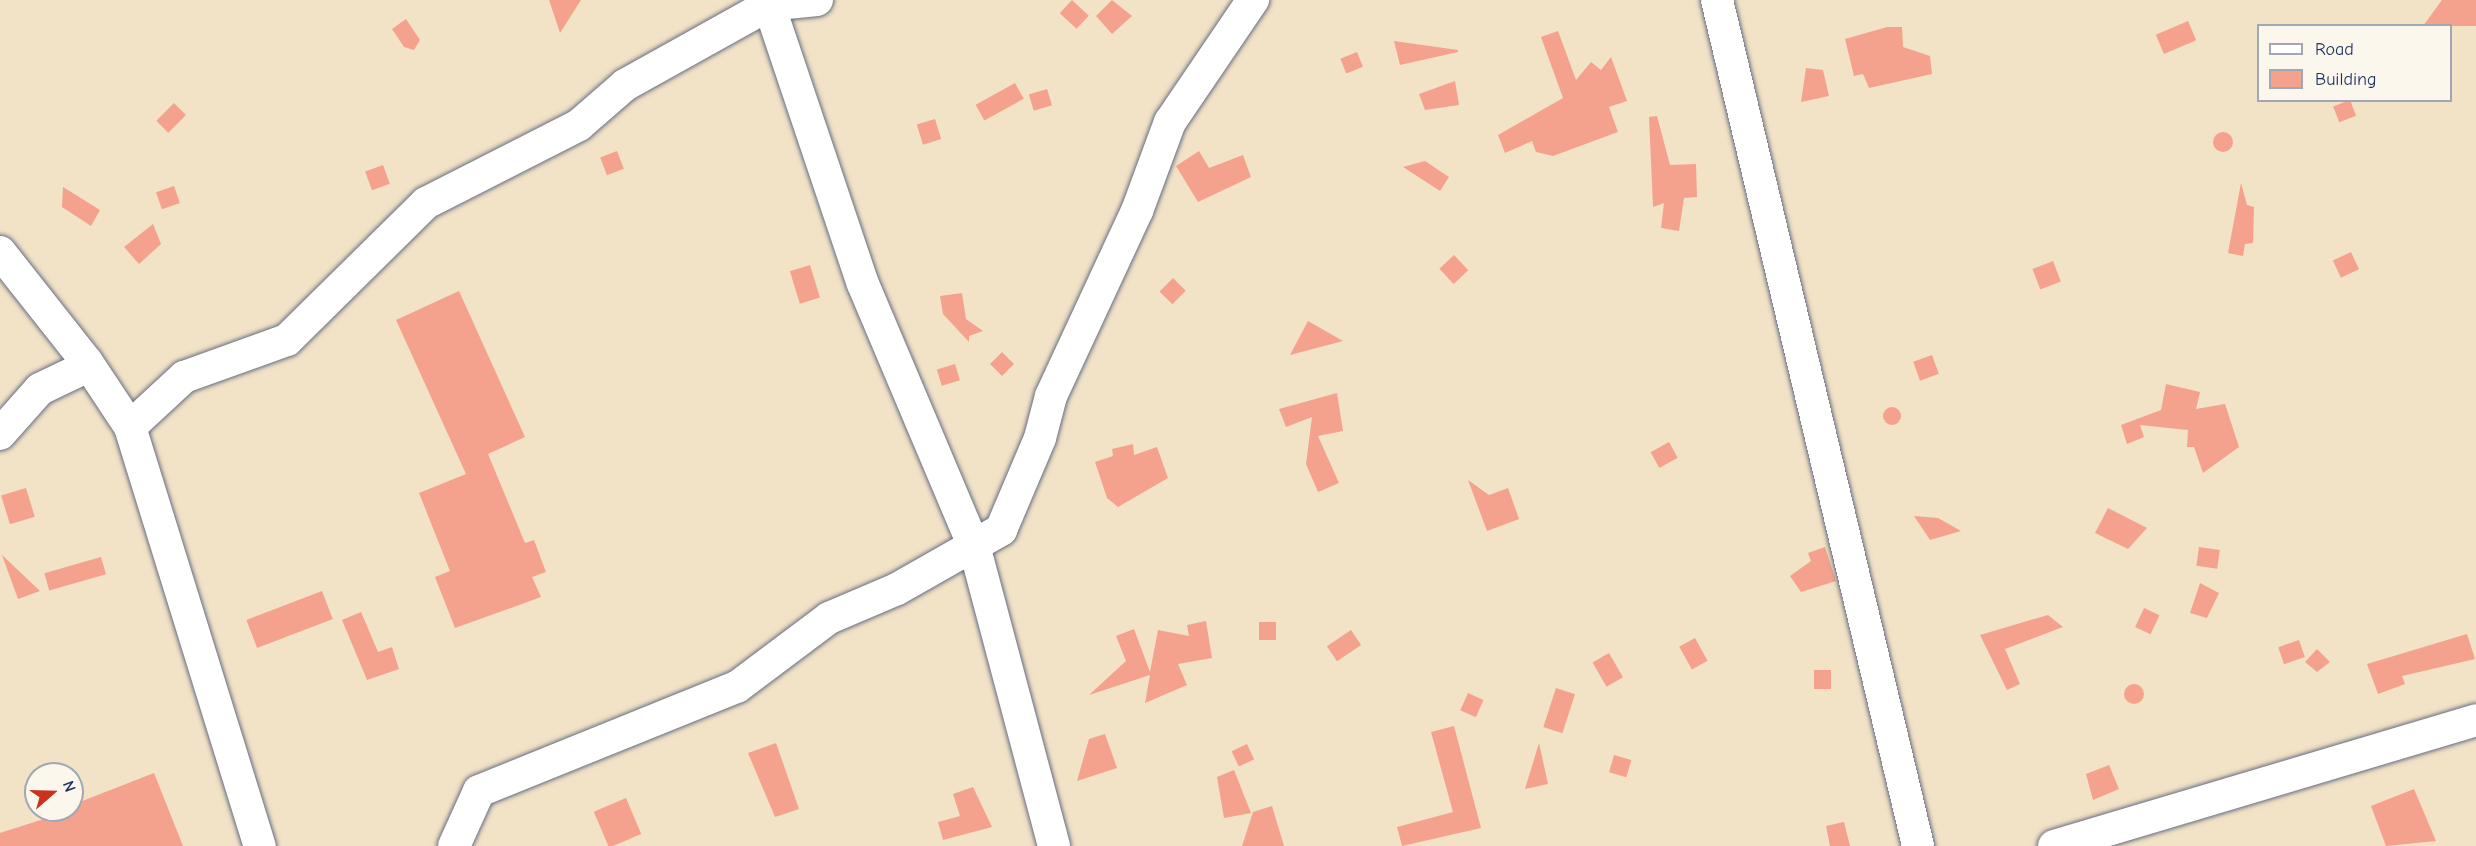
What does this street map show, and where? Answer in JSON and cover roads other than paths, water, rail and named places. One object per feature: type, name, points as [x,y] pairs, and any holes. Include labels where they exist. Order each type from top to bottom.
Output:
[{"type":"street","points":[[130,427],[184,377],[287,340],[426,203],[579,125],[625,85],[768,3],[817,0]]},
{"type":"street","points":[[454,846],[479,791],[737,687],[829,618],[975,549],[1001,530],[1040,438],[1050,396],[1137,211],[1170,122],[1253,0]]},
{"type":"street","points":[[1718,0],[1918,846]]},
{"type":"street","points":[[768,3],[863,285],[975,549],[1054,846]]},
{"type":"street","points":[[0,252],[130,427],[260,846]]},
{"type":"street","points":[[0,434],[40,389],[86,367]]},
{"type":"street","points":[[2054,846],[2476,720]]}]
